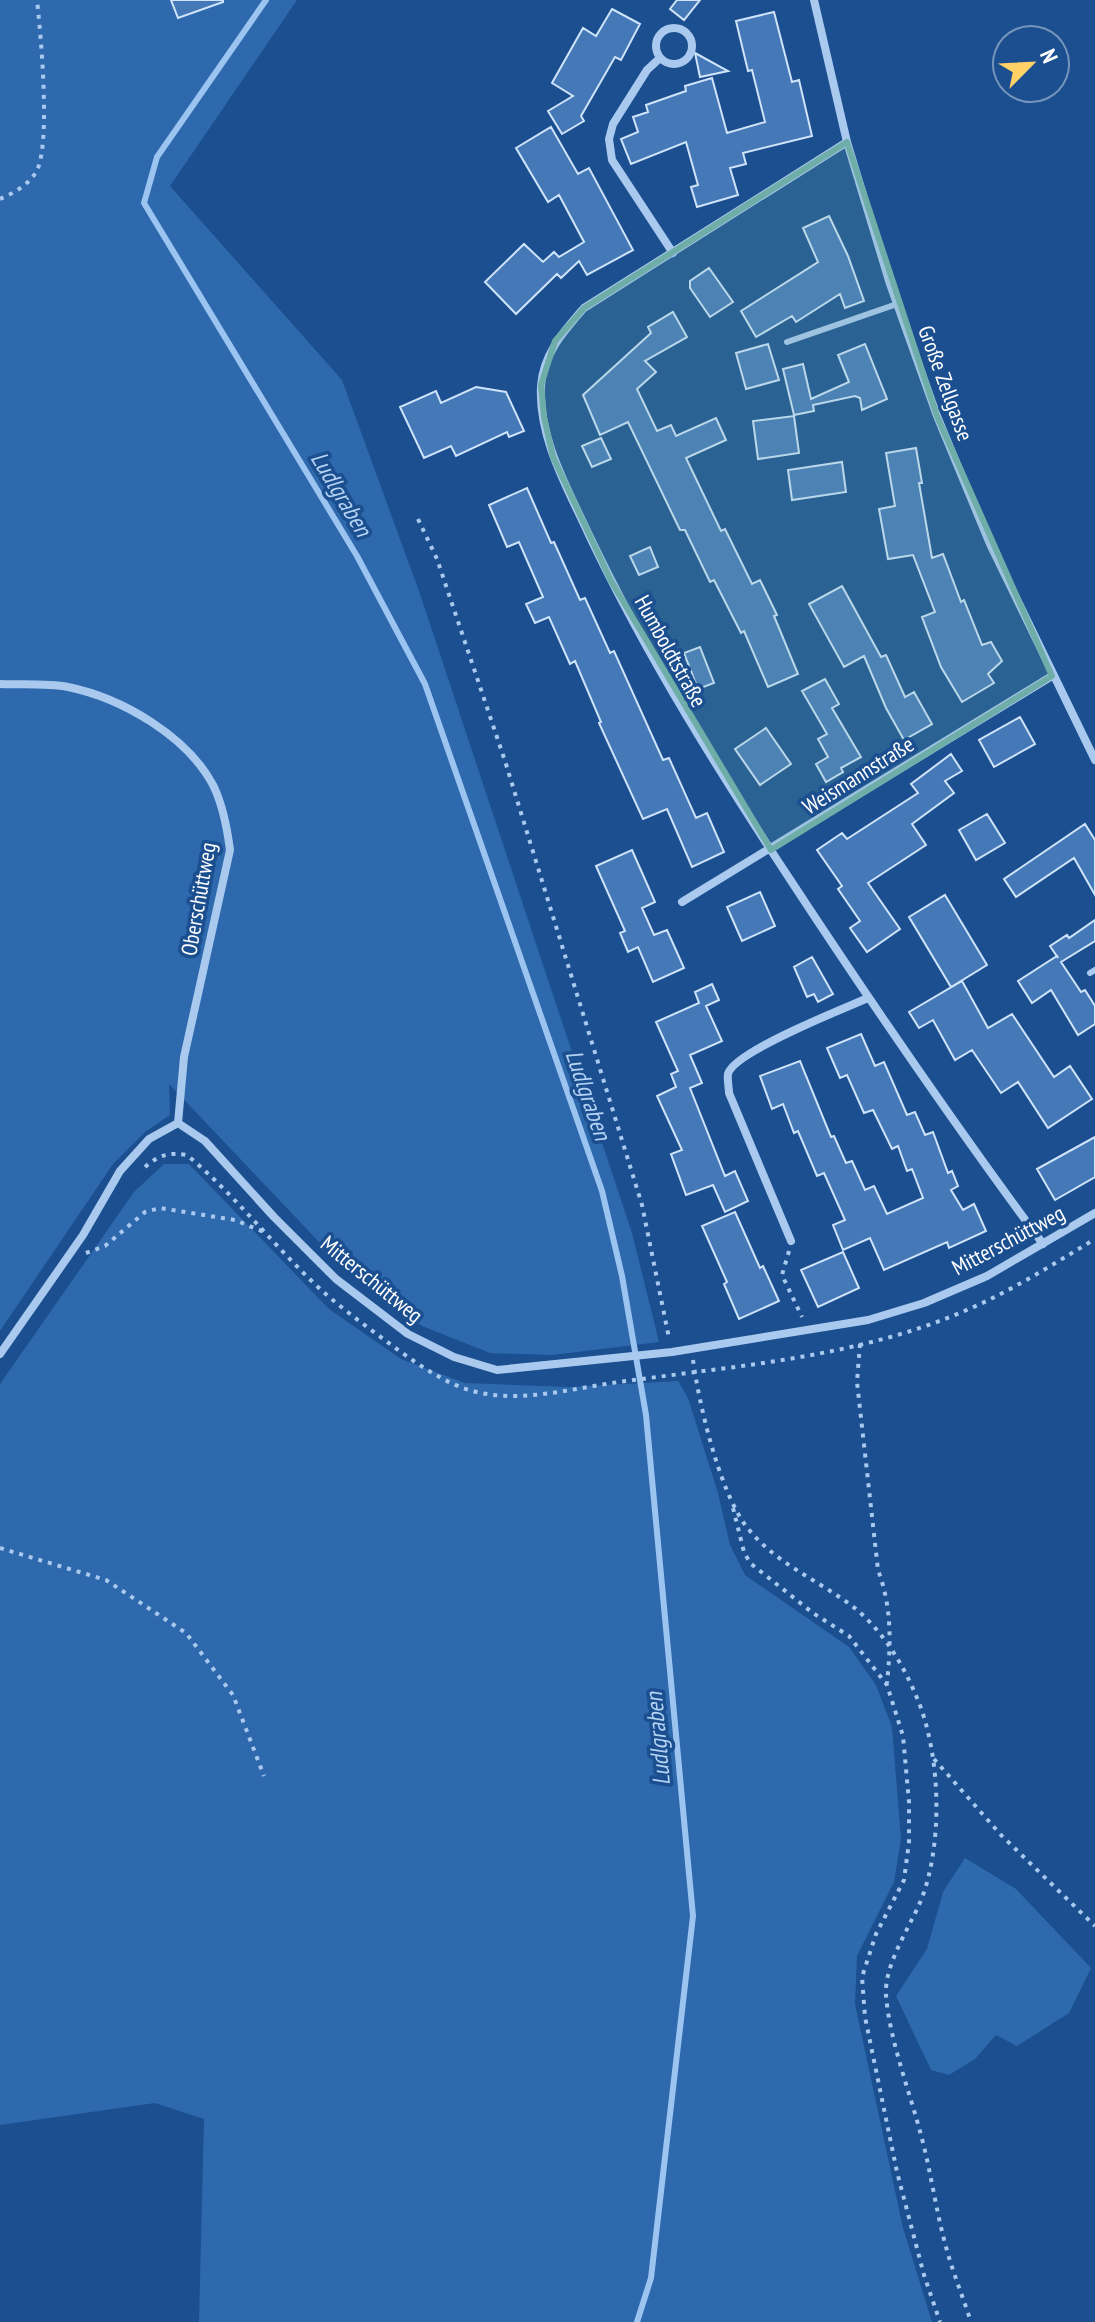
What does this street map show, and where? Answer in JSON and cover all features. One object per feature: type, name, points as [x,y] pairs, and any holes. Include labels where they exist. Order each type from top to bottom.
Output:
[{"type":"street","name":"Große Zellgasse","points":[[814,0],[847,142],[897,304],[937,416],[990,544],[1095,760]]},
{"type":"street","points":[[667,28],[685,30],[692,38],[693,51],[682,63],[670,64],[660,58],[656,48],[658,36],[667,28]]},
{"type":"street","points":[[660,58],[647,70],[613,124],[609,139],[612,160],[673,253]]},
{"type":"street","name":"Humboldtstraße","points":[[847,142],[584,308],[555,341],[541,385],[544,417],[553,457],[611,581],[671,692],[868,998],[953,1122],[1043,1244]]},
{"type":"street","name":"Weismannstraße","points":[[682,902],[1052,676]]},
{"type":"street","name":"Oberschüttweg","points":[[0,684],[68,687],[116,704],[154,723],[189,750],[213,784],[225,815],[230,850],[184,1057],[178,1123]]},
{"type":"street","points":[[791,1241],[729,1093],[728,1074],[736,1061],[760,1047],[868,998]]},
{"type":"street","points":[[0,1354],[83,1235],[120,1171],[149,1139],[178,1123]]},
{"type":"street","name":"Mitterschüttweg","points":[[178,1123],[205,1141],[336,1279],[408,1334],[454,1357],[497,1370],[691,1350],[868,1320],[924,1303],[987,1276],[1095,1213]]},
{"type":"lane","points":[[787,342],[897,304]]},
{"type":"path","points":[[0,199],[18,191],[37,170],[43,141],[37,0]]},
{"type":"path","points":[[418,519],[437,559],[483,689],[642,1205],[668,1353]]},
{"type":"path","points":[[139,1172],[157,1157],[173,1153],[187,1155],[320,1289],[400,1352],[462,1387],[491,1395],[522,1397],[666,1376]]},
{"type":"path","points":[[89,1245],[83,1254],[105,1246],[145,1212],[160,1208],[235,1220],[266,1233]]},
{"type":"path","points":[[791,1241],[782,1275],[809,1330]]},
{"type":"path","points":[[860,1344],[857,1382],[878,1570],[887,1593],[891,1645],[887,1685]]},
{"type":"path","points":[[691,1350],[697,1393],[750,1563],[813,1613],[849,1636],[887,1685],[903,1736],[909,1802],[909,1842],[904,1880],[876,1934],[862,1977],[865,2017],[897,2172],[924,2275],[940,2322]]},
{"type":"path","points":[[731,1502],[745,1525],[783,1563],[856,1609],[891,1645],[918,1700],[933,1757],[936,1824],[932,1868],[897,1949],[885,1992],[930,2168],[946,2246],[971,2322]]},
{"type":"path","points":[[0,1548],[106,1580],[186,1633],[233,1695],[264,1776]]},
{"type":"path","points":[[933,1757],[1001,1835],[1095,1926]]},
{"type":"highlighted area","points":[[847,142],[937,416],[1052,676],[771,850],[611,581],[553,457],[541,385],[555,341],[584,308]]},
{"type":"shaded area","points":[[0,0],[297,0],[170,186],[342,380],[420,594],[632,1233],[659,1342],[553,1355],[490,1353],[422,1326],[339,1263],[169,1084],[170,1115],[145,1132],[113,1164],[0,1331]]},
{"type":"shaded area","points":[[164,1164],[189,1164],[329,1309],[401,1359],[465,1383],[570,1387],[678,1381],[688,1398],[718,1493],[730,1545],[745,1575],[849,1647],[876,1685],[892,1727],[901,1839],[894,1882],[857,1956],[855,2004],[903,2228],[932,2322],[199,2322],[204,2119],[155,2103],[0,2125],[0,1384],[134,1192]]},
{"type":"shaded area","points":[[965,1858],[1016,1889],[1091,1968],[1069,2013],[1017,2046],[996,2035],[975,2059],[949,2075],[931,2070],[896,1996],[927,1949],[943,1892]]},
{"type":"building","points":[[171,0],[223,0],[223,2],[178,18]]},
{"type":"building","points":[[677,0],[700,0],[684,20],[670,9]]},
{"type":"building","points":[[612,9],[640,24],[621,60],[615,57],[581,116],[584,121],[562,134],[548,111],[573,96],[552,83],[583,28],[596,36]]},
{"type":"building","points":[[774,12],[792,82],[799,80],[812,136],[743,153],[746,164],[730,168],[738,195],[697,207],[691,187],[698,185],[686,142],[631,164],[621,139],[638,132],[633,117],[648,112],[646,105],[686,91],[685,86],[712,78],[727,133],[765,122],[736,21]]},
{"type":"building","points":[[695,53],[728,71],[700,77]]},
{"type":"building","points":[[551,127],[578,174],[589,168],[633,250],[587,275],[579,261],[561,278],[557,274],[516,314],[485,282],[524,244],[543,262],[554,252],[559,257],[584,242],[559,195],[548,202],[516,148]]},
{"type":"building","points":[[829,216],[864,301],[845,308],[840,294],[796,322],[792,316],[756,337],[741,311],[818,262],[803,228]]},
{"type":"building","points":[[709,268],[733,302],[710,317],[690,288],[690,281]]},
{"type":"building","points":[[673,312],[687,337],[645,361],[656,372],[637,389],[657,431],[671,425],[676,436],[716,418],[726,440],[686,458],[721,531],[725,529],[752,584],[760,580],[777,615],[774,616],[798,674],[768,687],[744,631],[741,633],[714,580],[710,582],[685,530],[680,530],[628,422],[600,435],[583,395],[651,333],[648,327]]},
{"type":"building","points":[[768,344],[779,380],[746,389],[736,353]]},
{"type":"building","points":[[865,344],[887,399],[862,410],[860,398],[855,396],[813,405],[814,411],[794,415],[783,369],[803,364],[811,399],[849,382],[838,355]]},
{"type":"building","points":[[476,387],[506,392],[524,431],[509,437],[507,432],[456,456],[451,446],[424,458],[400,407],[436,391],[441,403]]},
{"type":"building","points":[[794,416],[799,453],[758,459],[753,421]]},
{"type":"building","points":[[601,438],[611,459],[592,467],[582,446]]},
{"type":"building","points":[[916,448],[932,558],[943,554],[982,645],[991,642],[1002,661],[988,674],[994,683],[962,702],[941,667],[922,617],[935,612],[913,555],[888,559],[879,509],[895,506],[886,453]]},
{"type":"building","points":[[842,462],[846,492],[792,500],[788,470]]},
{"type":"building","points":[[527,488],[580,600],[585,598],[610,653],[614,651],[663,760],[669,758],[696,818],[707,813],[724,852],[692,867],[667,809],[643,819],[599,723],[575,661],[570,664],[549,617],[535,623],[526,604],[543,597],[519,542],[507,547],[489,505]]},
{"type":"building","points":[[650,547],[658,567],[639,575],[630,556]]},
{"type":"building","points":[[842,586],[881,657],[886,655],[905,697],[914,692],[932,724],[904,740],[886,708],[864,656],[844,667],[809,604]]},
{"type":"building","points":[[700,647],[714,683],[698,689],[684,653]]},
{"type":"building","points":[[825,679],[839,704],[832,708],[861,757],[841,768],[843,772],[826,782],[816,764],[828,757],[818,739],[827,734],[802,691]]},
{"type":"building","points":[[1020,717],[1035,744],[994,767],[979,740]]},
{"type":"building","points":[[766,728],[791,764],[760,785],[735,749]]},
{"type":"building","points":[[951,754],[962,771],[945,781],[954,793],[912,824],[926,845],[868,883],[900,929],[867,952],[850,928],[860,921],[838,889],[842,886],[817,850],[842,833],[847,839],[918,793],[911,784]]},
{"type":"building","points":[[987,814],[1005,843],[976,860],[959,830]]},
{"type":"building","points":[[1085,824],[1095,840],[1095,895],[1074,858],[1016,897],[1004,879]]},
{"type":"building","points":[[632,850],[655,902],[642,908],[654,935],[667,930],[684,968],[653,982],[638,947],[628,952],[620,933],[625,931],[596,866]]},
{"type":"building","points":[[760,892],[775,926],[742,941],[727,907]]},
{"type":"building","points":[[945,895],[987,965],[951,987],[909,917]]},
{"type":"building","points":[[1095,920],[1095,941],[1061,962],[1081,992],[1085,990],[1095,1006],[1095,1024],[1078,1035],[1051,990],[1032,1003],[1018,981],[1057,956],[1050,946],[1067,935],[1069,938]]},
{"type":"building","points":[[812,957],[833,994],[818,1002],[814,994],[807,997],[794,967]]},
{"type":"building","points":[[962,981],[988,1028],[1012,1014],[1054,1077],[1070,1066],[1092,1099],[1048,1128],[1018,1082],[1001,1093],[972,1050],[955,1060],[933,1020],[919,1028],[909,1012]]},
{"type":"building","points":[[712,984],[719,1000],[706,1006],[722,1041],[690,1055],[702,1083],[690,1088],[725,1176],[735,1171],[748,1201],[725,1212],[713,1185],[686,1195],[671,1154],[682,1150],[657,1096],[676,1087],[671,1074],[678,1071],[656,1022],[699,1003],[695,992]]},
{"type":"building","points":[[861,1034],[875,1066],[884,1062],[907,1115],[915,1112],[925,1135],[933,1132],[948,1173],[952,1171],[958,1186],[951,1190],[963,1210],[974,1204],[986,1231],[949,1248],[947,1242],[884,1270],[870,1238],[843,1250],[833,1225],[845,1220],[824,1173],[817,1176],[798,1131],[794,1133],[783,1104],[772,1109],[760,1076],[800,1061],[831,1137],[834,1136],[846,1163],[852,1161],[865,1190],[874,1186],[887,1214],[923,1198],[912,1169],[907,1171],[898,1146],[892,1149],[873,1110],[864,1113],[847,1075],[840,1078],[827,1048]]},
{"type":"building","points":[[1095,1137],[1095,1177],[1055,1200],[1037,1169]]},
{"type":"building","points":[[735,1212],[760,1268],[763,1266],[779,1301],[739,1319],[724,1284],[727,1282],[702,1226]]},
{"type":"building","points":[[843,1252],[859,1288],[818,1307],[801,1270]]},
{"type":"waterway","name":"Ludlgraben","points":[[266,0],[157,157],[144,203],[357,556],[425,684],[602,1191],[622,1276],[646,1415],[693,1916],[651,2278],[637,2322]]}]
